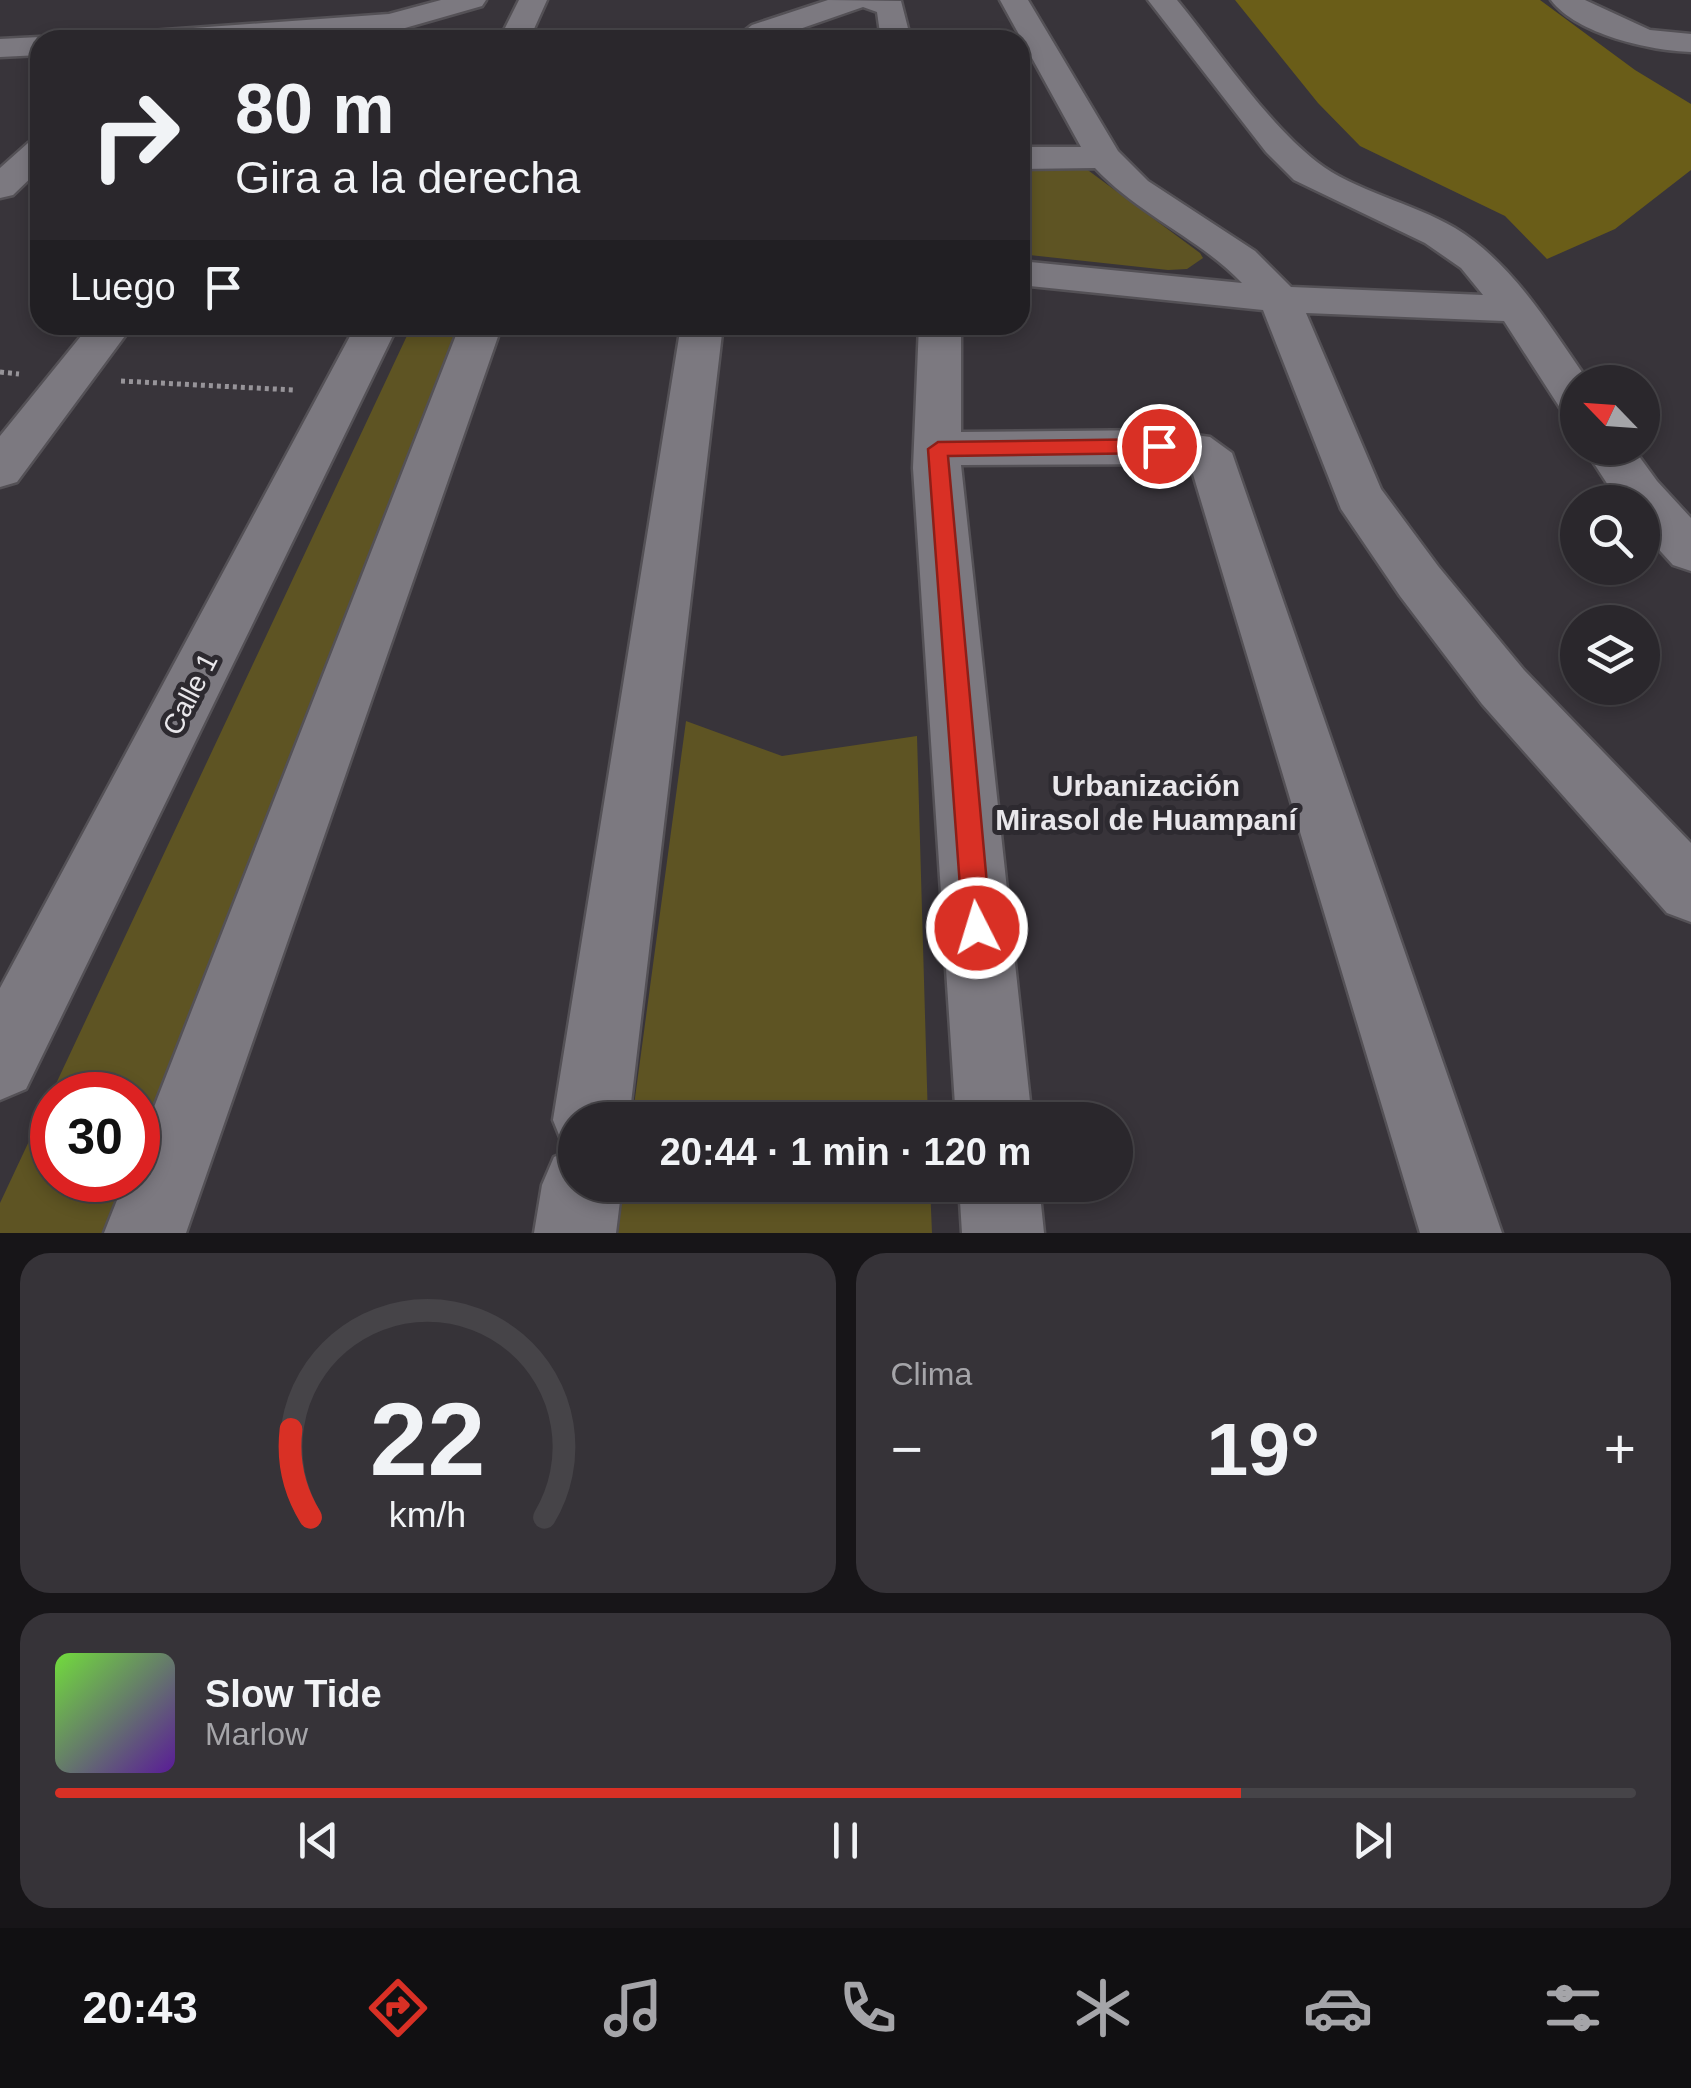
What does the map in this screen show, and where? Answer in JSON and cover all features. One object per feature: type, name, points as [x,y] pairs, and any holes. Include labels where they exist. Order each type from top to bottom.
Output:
[{"type":"street","points":[[355,30],[472,0]]},
{"type":"street","points":[[519,30],[533,0]]},
{"type":"street","points":[[765,30],[856,0]]},
{"type":"street","points":[[870,0],[891,6],[895,30]]},
{"type":"street","points":[[1014,0],[1104,157],[1135,189],[1241,259],[1280,299],[1360,496],[1419,581],[1503,687],[1691,890]]},
{"type":"street","points":[[1162,0],[1278,145],[1307,172],[1439,235],[1475,260],[1517,308],[1560,373]]},
{"type":"street","points":[[1565,0],[1622,32],[1658,41],[1691,43]]},
{"type":"street","points":[[0,48],[30,46]]},
{"type":"street","points":[[1030,158],[1104,157]]},
{"type":"street","points":[[0,186],[30,159]]},
{"type":"street","points":[[1030,274],[1280,299],[1517,308]]},
{"type":"street","points":[[0,470],[104,335]]},
{"type":"street","name":"Calle 1","points":[[0,1063],[372,335]]},
{"type":"street","points":[[145,1233],[477,335]]},
{"type":"street","points":[[594,1102],[701,335]]},
{"type":"street","points":[[940,335],[938,449],[992,1102]]},
{"type":"street","points":[[938,449],[1159,446],[1193,450],[1215,465],[1461,1233]]},
{"type":"street","points":[[1619,465],[1639,494],[1691,550]]},
{"type":"street","points":[[574,1233],[579,1202]]},
{"type":"street","points":[[1000,1202],[1003,1233]]},
{"type":"path","points":[[72,378],[345,392]]},
{"type":"shaded area","points":[[1235,0],[1540,0],[1635,70],[1691,104],[1691,170],[1615,229],[1547,259],[1505,216],[1360,146],[1318,103]]},
{"type":"shaded area","points":[[1085,168],[1203,258],[1187,269],[1168,270],[1030,255],[1030,169]]},
{"type":"shaded area","points":[[407,335],[459,335],[160,1104],[160,1072],[61,1072]]},
{"type":"shaded area","points":[[686,721],[782,756],[917,736],[927,1102],[634,1102]]},
{"type":"shaded area","points":[[30,1139],[30,1202],[120,1202],[107,1233],[0,1233],[0,1203]]},
{"type":"shaded area","points":[[622,1202],[931,1202],[932,1233],[617,1233]]},
{"type":"district","name":"Urbanización Mirasol de Huampaní","points":[[1146,802]]},
{"type":"route","points":[[977,928],[938,449],[1159,446]]}]
